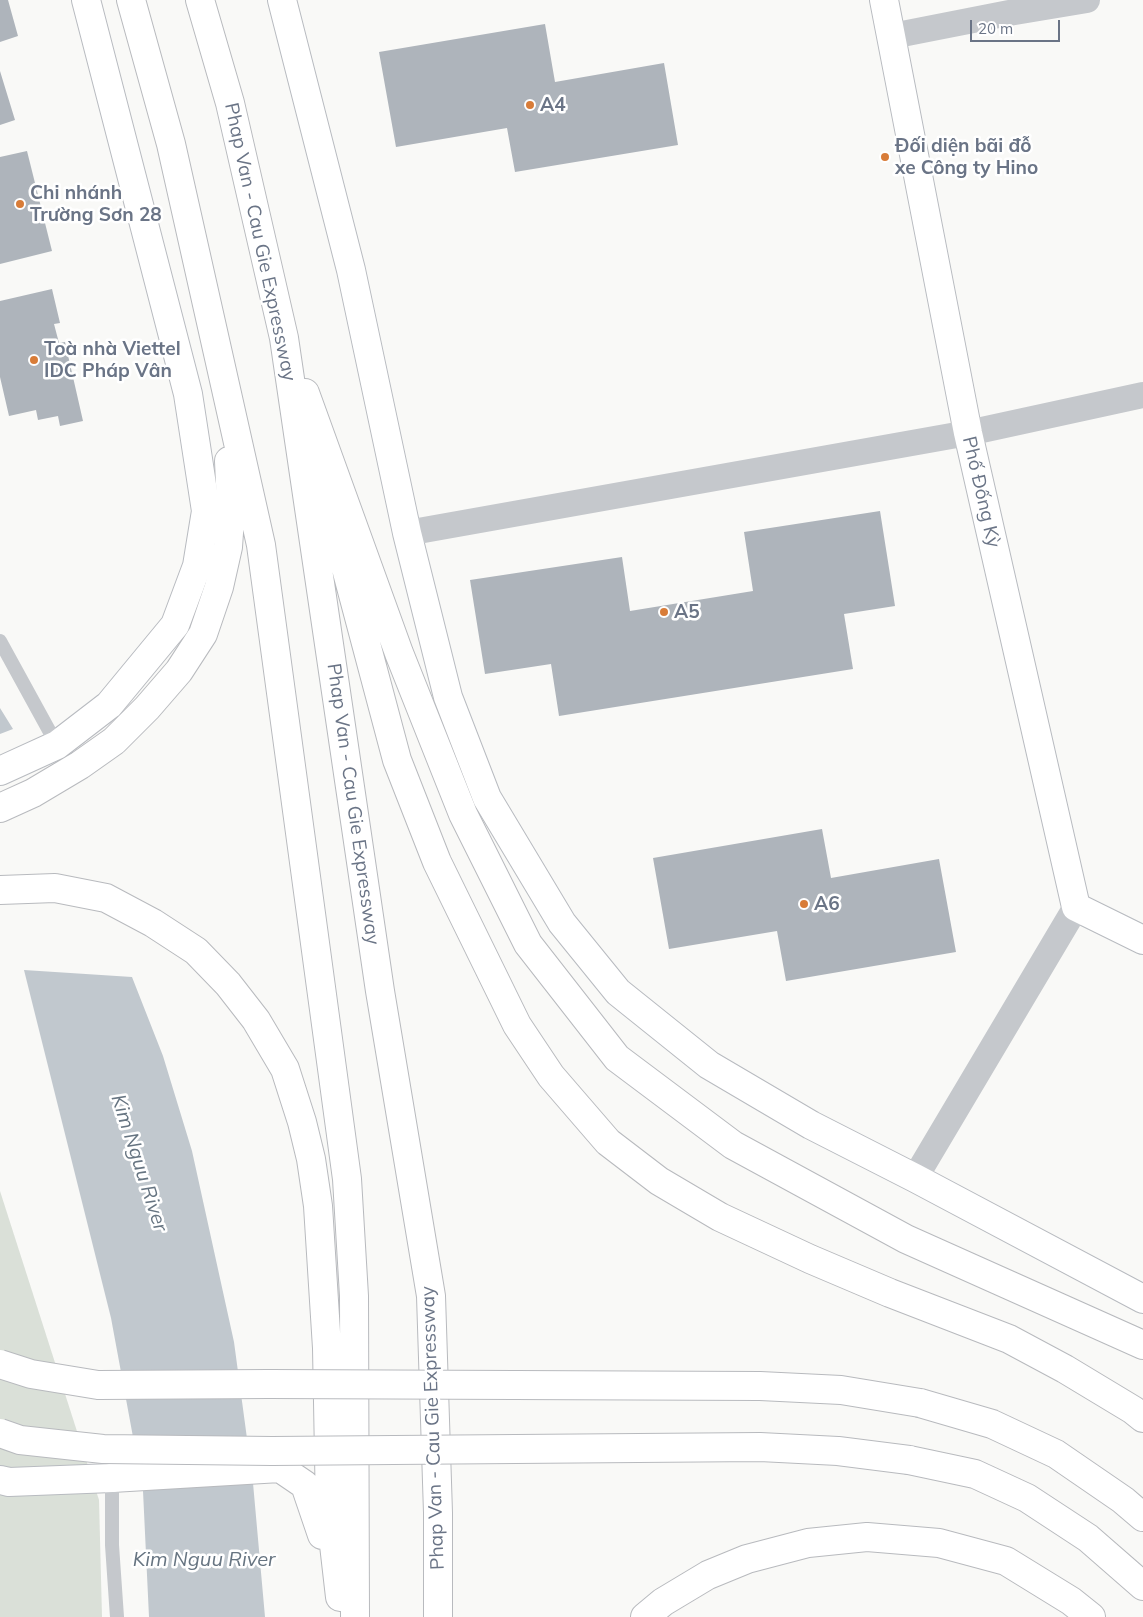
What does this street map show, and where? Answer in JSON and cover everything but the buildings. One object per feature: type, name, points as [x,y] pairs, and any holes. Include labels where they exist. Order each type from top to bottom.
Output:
[{"type":"main road","points":[[0,772],[57,745],[109,705],[175,625],[197,566],[206,511],[188,394],[86,0]]},
{"type":"main road","points":[[131,0],[171,144],[261,545],[346,1179],[354,1296],[355,1617]]},
{"type":"main road","name":"Phap Van - Cau Gie Expressway","points":[[200,0],[230,103],[284,338],[380,991],[431,1296],[438,1513],[438,1617]]},
{"type":"main road","points":[[282,0],[351,270],[407,533],[448,697],[487,798],[562,923],[618,992],[709,1066],[812,1125],[1143,1299]]},
{"type":"main road","name":"Phố Đống Kỳ","points":[[884,0],[968,433],[1076,907]]},
{"type":"main road","points":[[284,338],[399,654],[463,814],[528,944],[617,1058],[733,1145],[906,1239],[1143,1345]]},
{"type":"main road","points":[[284,338],[397,760],[437,862],[488,968],[517,1025],[550,1076],[608,1142],[659,1181],[712,1212],[810,1259],[1009,1339],[1074,1374],[1143,1418]]},
{"type":"main road","points":[[0,808],[33,793],[114,742],[147,708],[178,671],[203,634],[219,587],[228,547],[231,504],[222,370]]},
{"type":"main road","points":[[0,890],[55,888],[106,898],[153,923],[196,951],[228,984],[256,1020],[285,1069],[302,1122],[311,1159],[318,1206],[327,1348],[330,1510],[343,1617]]},
{"type":"main road","points":[[1076,907],[1143,940]]},
{"type":"main road","points":[[0,1364],[30,1374],[98,1385],[760,1386],[841,1390],[920,1403],[992,1424],[1056,1454],[1123,1500],[1143,1518]]},
{"type":"main road","points":[[0,1433],[20,1440],[103,1449],[272,1451],[760,1447],[838,1451],[909,1460],[975,1474],[1027,1498],[1088,1538],[1143,1586]]},
{"type":"main road","points":[[0,1480],[9,1482],[123,1478],[280,1468],[305,1485],[338,1579]]},
{"type":"main road","points":[[644,1617],[662,1602],[708,1575],[747,1559],[808,1542],[868,1537],[939,1543],[1006,1561],[1071,1601],[1091,1617]]},
{"type":"street","points":[[892,36],[1008,6],[1087,0]]},
{"type":"street","points":[[407,533],[968,433],[1143,395]]},
{"type":"street","points":[[915,1178],[1076,907]]},
{"type":"lane","points":[[0,641],[57,745]]},
{"type":"lane","points":[[117,1617],[112,1546],[123,1478]]},
{"type":"shaded area","points":[[0,1191],[99,1500],[102,1617],[0,1617]]},
{"type":"water","points":[[0,708],[13,729],[0,734]]},
{"type":"water","name":"Kim Nguu River","points":[[24,970],[132,977],[163,1056],[192,1151],[234,1342],[253,1483],[265,1617],[149,1617],[143,1491],[111,1318]]},
{"type":"place","name":"A4","points":[[530,105]]},
{"type":"place","name":"Đối diện bãi đỗ xe Công ty Hino","points":[[885,157]]},
{"type":"place","name":"Chi nhánh Trường Sơn 28","points":[[20,204]]},
{"type":"place","name":"Toà nhà Viettel IDC Pháp Vân","points":[[34,360]]},
{"type":"place","name":"A5","points":[[664,612]]},
{"type":"place","name":"A6","points":[[804,904]]}]
